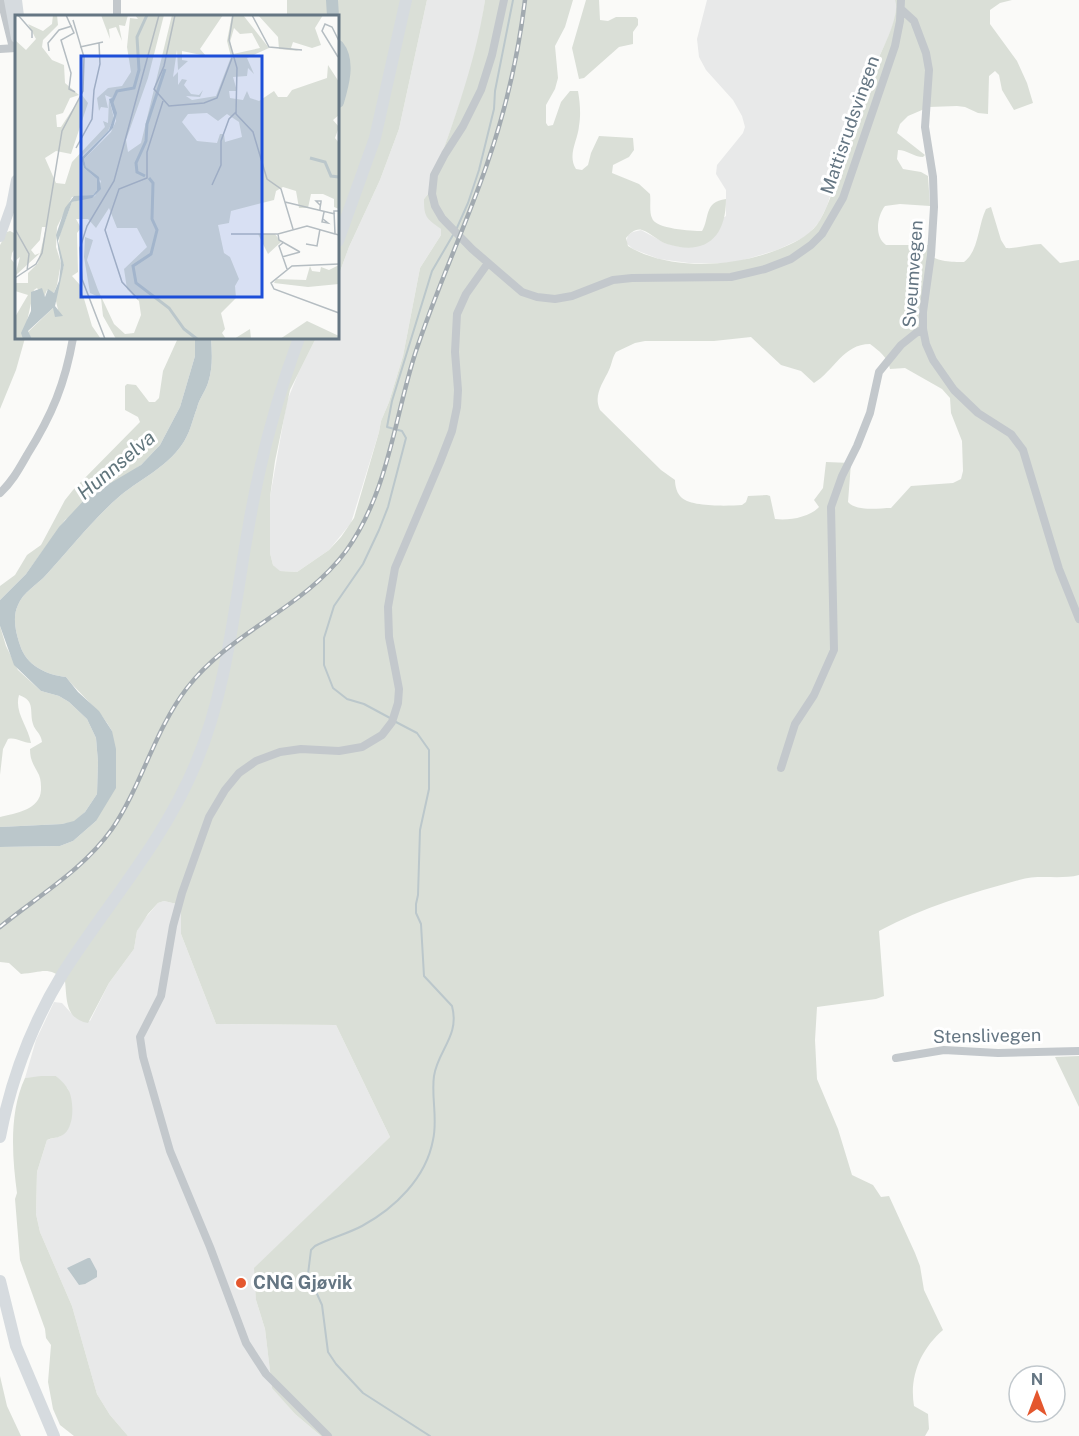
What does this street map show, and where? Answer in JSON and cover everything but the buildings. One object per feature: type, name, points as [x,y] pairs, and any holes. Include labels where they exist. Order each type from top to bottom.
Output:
[{"type":"highway","points":[[339,223],[369,135],[400,0]]},
{"type":"highway","points":[[339,238],[375,138],[406,0]]},
{"type":"highway","points":[[230,624],[244,514],[258,446],[270,401],[293,339]]},
{"type":"highway","points":[[0,1137],[15,1075],[40,1014],[72,960],[168,820],[205,741],[262,458],[280,391],[299,339]]},
{"type":"highway","points":[[0,1104],[16,1052],[45,992],[62,963],[162,818],[187,770],[219,679]]},
{"type":"highway","points":[[0,1281],[16,1346],[54,1436]]},
{"type":"highway","points":[[0,1312],[14,1358],[47,1436]]},
{"type":"main road","points":[[9,0],[15,45]]},
{"type":"main road","points":[[17,0],[19,15]]},
{"type":"main road","points":[[0,237],[11,206],[15,185]]},
{"type":"street","points":[[0,49],[15,45],[1,0]]},
{"type":"street","name":"Mattisrudsvingen","points":[[504,0],[492,55],[481,90],[463,126],[434,174],[432,194],[435,206],[442,218],[472,249],[522,292],[537,297],[555,298],[572,296],[613,280],[731,277],[765,270],[791,259],[811,245],[822,234],[843,198],[895,46],[902,10]]},
{"type":"street","points":[[901,0],[902,10]]},
{"type":"street","name":"Sveumvegen","points":[[902,10],[912,17],[917,26],[929,70],[925,127],[934,183],[934,207],[931,255],[923,312],[929,351],[954,390],[969,406],[1011,434],[1023,450],[1059,569],[1079,619]]},
{"type":"street","points":[[328,1436],[266,1374],[246,1343],[210,1247],[170,1151],[143,1057],[140,1037],[161,996],[173,926],[182,893],[209,817],[225,789],[239,773],[255,761],[280,752],[301,749],[339,751],[362,747],[382,735],[392,722],[398,703],[399,689],[389,637],[388,607],[395,568],[441,462],[454,423],[458,407],[455,352],[458,314],[466,294],[488,263]]},
{"type":"street","points":[[781,768],[795,724],[814,695],[834,650],[831,507],[870,413],[879,372],[901,345],[924,329]]},
{"type":"street","points":[[0,493],[11,483],[43,429],[67,371],[73,339]]},
{"type":"street","name":"Stenslivegen","points":[[896,1058],[944,1050],[998,1053],[1079,1051]]},
{"type":"shaded area","points":[[287,0],[427,0],[399,129],[380,180],[339,274],[339,15],[287,15]]},
{"type":"shaded area","points":[[427,0],[485,0],[480,34],[467,83],[428,194],[424,199],[441,229],[441,235],[420,268],[403,356],[351,523],[329,550],[297,572],[279,571],[273,565],[270,553],[270,497],[287,401],[316,339],[339,339],[339,274],[380,180],[399,129]]},
{"type":"shaded area","points":[[485,0],[573,0],[565,27],[555,46],[558,78],[546,105],[546,123],[548,126],[553,125],[561,102],[570,91],[578,91],[580,117],[573,153],[576,169],[582,170],[588,165],[599,136],[633,138],[634,150],[629,157],[613,165],[612,173],[639,184],[650,194],[651,216],[660,225],[674,229],[702,231],[710,207],[726,199],[725,213],[717,234],[711,241],[702,245],[692,248],[667,244],[640,230],[633,231],[626,238],[628,246],[645,254],[664,260],[705,264],[747,259],[766,254],[799,240],[817,225],[830,198],[845,142],[851,133],[867,84],[895,18],[895,0],[1012,0],[1000,3],[990,10],[990,24],[1017,61],[1033,103],[1014,110],[1002,90],[999,75],[995,71],[989,76],[988,114],[957,106],[929,107],[908,116],[900,124],[897,133],[925,155],[920,157],[898,150],[897,159],[903,169],[921,172],[928,176],[930,206],[900,204],[885,206],[879,221],[878,232],[886,245],[929,245],[931,255],[935,258],[964,262],[973,251],[983,215],[986,209],[991,207],[1001,240],[1006,248],[1041,244],[1060,263],[1079,260],[1079,875],[1026,878],[1001,885],[930,908],[879,931],[884,996],[817,1007],[815,1040],[817,1079],[838,1129],[852,1175],[873,1185],[881,1197],[889,1196],[915,1253],[924,1290],[943,1330],[923,1354],[913,1384],[914,1406],[928,1414],[929,1429],[925,1436],[321,1436],[295,1414],[272,1388],[265,1329],[256,1300],[254,1268],[390,1137],[336,1025],[216,1024],[181,934],[181,905],[164,901],[158,903],[148,914],[137,931],[134,949],[109,983],[88,1023],[80,1021],[71,1013],[65,981],[59,976],[49,971],[21,974],[9,963],[0,962],[0,847],[60,846],[73,841],[96,821],[112,731],[102,716],[66,677],[44,671],[27,658],[20,645],[15,625],[16,610],[20,600],[111,504],[161,467],[181,446],[189,432],[210,377],[211,339],[316,339],[290,390],[275,461],[270,497],[270,553],[273,565],[280,571],[297,572],[329,550],[341,537],[354,518],[381,421],[403,356],[420,268],[441,235],[441,229],[427,217],[424,199],[428,194],[461,98],[475,50]],"holes":[[[751,337],[781,365],[801,371],[814,383],[853,348],[870,344],[885,358],[890,369],[905,368],[942,389],[950,398],[951,413],[962,441],[961,479],[953,483],[911,486],[891,508],[862,508],[848,502],[851,463],[826,462],[823,488],[814,500],[819,507],[805,516],[775,519],[770,496],[767,495],[748,496],[742,505],[694,503],[680,496],[675,480],[661,470],[600,410],[598,405],[600,389],[616,352],[645,341],[714,341]]]},
{"type":"shaded area","points":[[586,0],[599,0],[600,20],[636,17],[638,25],[633,32],[633,44],[619,47],[584,78],[579,79],[572,48]]},
{"type":"shaded area","points":[[707,0],[895,0],[897,2],[895,19],[876,63],[851,133],[845,140],[842,158],[827,206],[819,222],[807,236],[777,250],[737,262],[689,263],[659,259],[633,249],[626,243],[628,235],[641,230],[665,243],[680,247],[726,216],[726,190],[716,174],[717,165],[743,133],[745,127],[733,100],[706,70],[699,57],[697,39]]},
{"type":"shaded area","points":[[7,232],[15,234],[15,248],[11,259],[15,264],[15,339],[25,339],[16,370],[0,409],[0,245]]},
{"type":"shaded area","points":[[178,339],[195,339],[195,356],[180,407],[160,445],[141,465],[65,520],[26,574],[0,600],[0,586],[15,575],[27,555],[41,545],[65,500],[140,422],[138,417],[125,410],[125,386],[127,384],[136,385],[149,402],[155,402],[159,398],[163,371]]},
{"type":"shaded area","points":[[195,339],[211,339],[210,377],[184,441],[168,460],[121,495],[101,514],[46,575],[23,596],[15,615],[17,635],[27,658],[44,671],[66,677],[78,692],[99,711],[112,731],[116,749],[116,788],[96,821],[73,841],[60,846],[0,847],[0,827],[62,824],[74,821],[85,812],[97,794],[98,762],[96,738],[87,719],[69,702],[59,696],[41,691],[14,665],[0,626],[0,600],[26,574],[59,527],[87,497],[141,465],[160,445],[180,407],[195,356]]},
{"type":"shaded area","points":[[0,626],[6,646],[18,670],[41,691],[59,696],[69,702],[87,719],[96,738],[97,794],[85,812],[74,822],[0,827],[0,817],[26,810],[40,797],[40,779],[30,749],[42,742],[33,724],[30,703],[19,695],[18,707],[31,743],[8,739],[3,749],[0,775]]},
{"type":"shaded area","points":[[164,901],[181,905],[181,934],[216,1024],[336,1025],[390,1137],[255,1268],[256,1300],[265,1329],[272,1387],[295,1414],[321,1436],[128,1436],[110,1415],[97,1394],[72,1306],[40,1232],[36,1214],[37,1172],[47,1140],[61,1136],[70,1125],[72,1106],[68,1089],[56,1076],[25,1078],[36,1040],[54,1002],[62,1003],[71,1013],[90,1021],[109,983],[134,949],[141,923],[158,903]]},
{"type":"shaded area","points":[[1079,1056],[1079,1107],[1055,1057]]},
{"type":"shaded area","points":[[56,1076],[62,1081],[69,1091],[72,1115],[66,1133],[47,1140],[37,1172],[36,1214],[40,1232],[72,1306],[97,1394],[110,1415],[128,1436],[74,1436],[60,1425],[53,1409],[48,1382],[51,1345],[46,1338],[45,1329],[20,1260],[13,1150],[14,1120],[20,1091],[25,1078]]},
{"type":"shaded area","points":[[88,1258],[97,1271],[97,1277],[79,1285],[67,1268]]},
{"type":"shaded area","points":[[0,1376],[7,1406],[21,1436],[0,1436]]},
{"type":"waterway","name":"Hunnselva","points":[[332,0],[333,15]]},
{"type":"waterway","points":[[456,230],[479,170],[494,109],[495,91],[513,0]]},
{"type":"waterway","name":"Hunnselva","points":[[339,48],[345,66],[339,98]]},
{"type":"waterway","points":[[390,718],[364,704],[347,699],[333,688],[324,665],[324,638],[334,606],[363,564],[388,507],[406,438],[402,431],[387,427],[392,401],[432,271],[453,235]]},
{"type":"waterway","points":[[394,721],[417,733],[429,750],[429,789],[420,830],[416,913],[421,924],[424,976],[452,1006],[453,1026],[434,1076],[434,1132],[424,1167],[397,1201],[374,1219],[315,1246],[311,1250],[308,1274],[322,1305],[328,1352],[336,1364],[363,1393],[430,1436]]},
{"type":"railway","points":[[0,927],[74,870],[112,829],[132,794],[166,722],[187,688],[205,668],[245,635],[309,589],[329,571],[346,551],[360,529],[381,481],[423,330],[493,147],[510,85],[525,0]]},
{"type":"place","name":"CNG Gjøvik","points":[[241,1283]]}]
